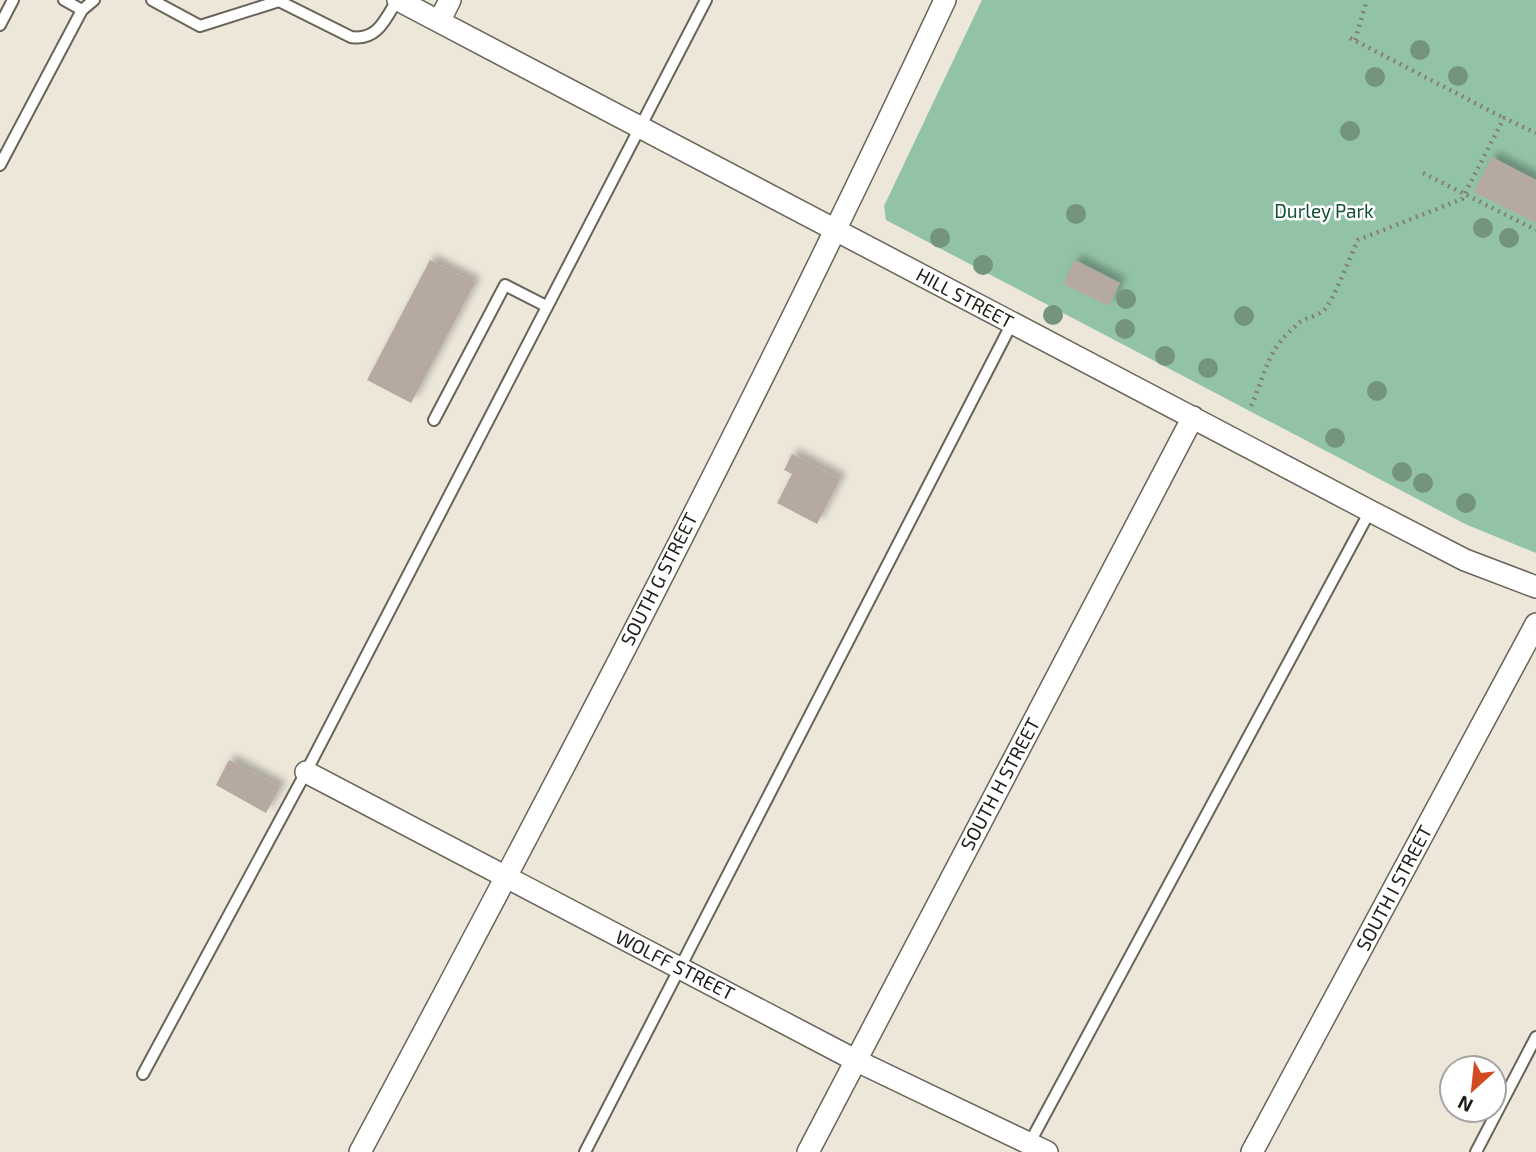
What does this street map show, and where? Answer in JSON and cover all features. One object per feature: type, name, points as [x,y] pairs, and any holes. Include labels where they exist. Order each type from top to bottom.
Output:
[{"type":"street","name":"HILL STREET","points":[[398,0],[1370,511],[1465,560],[1536,587]]},
{"type":"street","points":[[440,20],[450,0]]},
{"type":"street","name":"SOUTH G STREET","points":[[360,1152],[506,878],[837,229],[945,0]]},
{"type":"street","name":"SOUTH H STREET","points":[[808,1152],[1193,417]]},
{"type":"street","name":"SOUTH I STREET","points":[[1252,1152],[1536,624]]},
{"type":"street","name":"WOLFF STREET","points":[[306,772],[855,1060],[1034,1149]]},
{"type":"lane","points":[[0,25],[13,0]]},
{"type":"lane","points":[[64,0],[82,10]]},
{"type":"lane","points":[[0,165],[82,10],[94,0]]},
{"type":"lane","points":[[152,0],[200,26],[278,1],[351,37],[363,39],[375,34],[398,0]]},
{"type":"lane","points":[[144,1074],[306,772],[706,0]]},
{"type":"lane","points":[[434,420],[505,285],[547,306]]},
{"type":"lane","points":[[584,1152],[1012,323]]},
{"type":"lane","points":[[1034,1149],[1370,511]]},
{"type":"lane","points":[[1476,1152],[1536,1037]]},
{"type":"path","points":[[1367,0],[1353,39],[1536,133]]},
{"type":"path","points":[[1251,406],[1261,383],[1264,366],[1278,343],[1302,320],[1325,309],[1358,240],[1462,199],[1504,118]]},
{"type":"path","points":[[1423,173],[1536,230]]},
{"type":"green space","name":"Durley Park","points":[[982,0],[1536,0],[1536,553],[1465,524],[886,220],[884,206]]},
{"type":"building","points":[[1492,157],[1536,180],[1536,223],[1474,192]]},
{"type":"building","points":[[430,260],[475,283],[411,403],[367,380]]},
{"type":"building","points":[[1075,260],[1120,283],[1109,306],[1063,284]]},
{"type":"building","points":[[792,454],[840,479],[817,524],[777,503],[792,474],[784,470]]},
{"type":"building","points":[[229,760],[280,787],[266,813],[216,785]]}]
